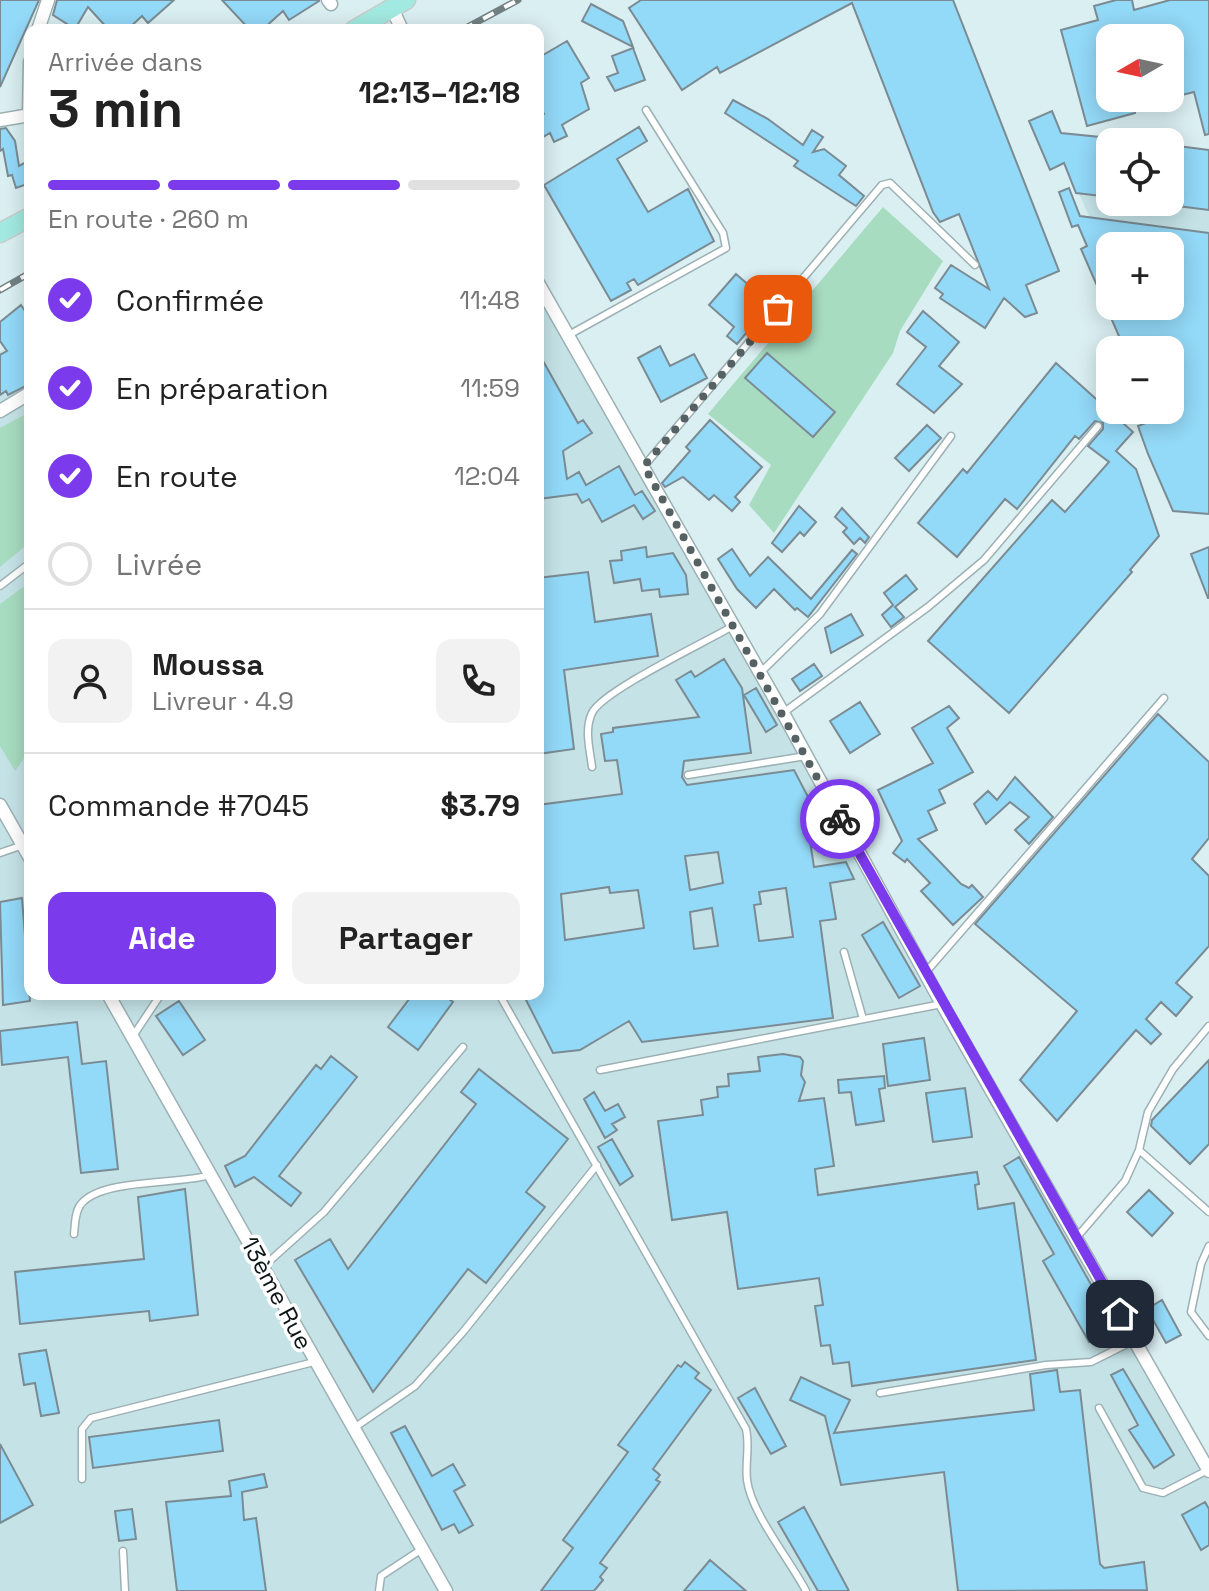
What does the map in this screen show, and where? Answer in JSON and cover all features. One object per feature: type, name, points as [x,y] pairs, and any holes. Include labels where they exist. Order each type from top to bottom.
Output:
[{"type":"main road","points":[[364,24],[399,4]]},
{"type":"main road","points":[[0,233],[24,220]]},
{"type":"street","points":[[40,24],[48,0]]},
{"type":"street","points":[[399,4],[401,24]]},
{"type":"street","points":[[0,120],[24,116]]},
{"type":"street","points":[[544,294],[783,713],[942,1004],[1209,1470]]},
{"type":"street","points":[[0,411],[24,397]]},
{"type":"street","points":[[0,805],[23,845]]},
{"type":"street","name":"13ème Rue","points":[[112,1000],[213,1174],[314,1362],[446,1591]]},
{"type":"lane","points":[[567,336],[726,248],[723,233],[646,110]]},
{"type":"lane","points":[[644,466],[882,185],[890,183],[975,265]]},
{"type":"lane","points":[[783,713],[928,607],[984,560],[1098,426]]},
{"type":"lane","points":[[759,674],[820,614],[951,436]]},
{"type":"lane","points":[[0,586],[24,568]]},
{"type":"lane","points":[[592,767],[587,729],[592,711],[610,692],[733,626]]},
{"type":"lane","points":[[926,972],[1164,698]]},
{"type":"lane","points":[[688,775],[806,756]]},
{"type":"lane","points":[[0,853],[23,845]]},
{"type":"lane","points":[[844,952],[863,1019]]},
{"type":"lane","points":[[133,1036],[157,1000]]},
{"type":"lane","points":[[502,1000],[746,1429],[750,1444],[747,1479],[752,1497],[806,1591]]},
{"type":"lane","points":[[600,1070],[942,1004]]},
{"type":"lane","points":[[1077,1237],[1125,1181],[1139,1150],[1148,1112],[1173,1069],[1209,1026]]},
{"type":"lane","points":[[263,1267],[324,1212],[463,1047]]},
{"type":"lane","points":[[1139,1150],[1209,1212]]},
{"type":"lane","points":[[353,1429],[415,1386],[463,1332],[597,1165]]},
{"type":"lane","points":[[74,1234],[78,1206],[86,1198],[133,1186],[195,1180],[213,1174]]},
{"type":"lane","points":[[1209,1246],[1201,1264],[1191,1312],[1209,1336]]},
{"type":"lane","points":[[880,1393],[1046,1365],[1091,1362],[1135,1340]]},
{"type":"lane","points":[[82,1479],[82,1429],[91,1418],[314,1362]]},
{"type":"lane","points":[[1099,1408],[1143,1488],[1163,1493],[1209,1470]]},
{"type":"lane","points":[[379,1591],[381,1576],[422,1549]]},
{"type":"lane","points":[[123,1551],[125,1591]]},
{"type":"shaded area","points":[[1056,141],[1096,146],[1096,216],[1184,216],[1184,188],[1209,162],[1209,401],[1184,368],[1184,336],[1170,336],[1170,320],[1184,320],[1184,232],[1096,232]]},
{"type":"shaded area","points":[[544,304],[1209,1481],[1209,1591],[0,1591],[0,352],[24,338],[24,1000],[544,1000]]},
{"type":"green space","points":[[883,207],[943,261],[900,331],[893,353],[774,533],[749,505],[771,465],[708,414]]},
{"type":"green space","points":[[24,415],[24,547],[0,567],[0,428]]},
{"type":"green space","points":[[24,586],[24,758],[15,771],[0,746],[0,604]]},
{"type":"building","points":[[0,0],[39,0],[28,24],[24,24],[24,33],[0,87]]},
{"type":"building","points":[[57,0],[174,0],[148,23],[142,16],[133,24],[104,24],[88,7],[78,24],[67,24],[53,15]]},
{"type":"building","points":[[222,0],[319,0],[289,20],[283,11],[269,24],[244,24]]},
{"type":"building","points":[[641,0],[953,0],[1059,271],[1026,285],[1037,313],[1025,317],[1004,298],[985,328],[940,298],[943,294],[935,288],[951,265],[989,289],[959,214],[940,222],[933,212],[852,3],[720,73],[717,67],[682,90],[629,8]]},
{"type":"building","points":[[1116,0],[1132,0],[1134,10],[1170,0],[1209,0],[1209,134],[1205,135],[1194,92],[1184,94],[1184,24],[1096,24],[1096,112],[1135,113],[1087,126],[1061,30],[1098,20],[1094,6]]},
{"type":"building","points":[[591,4],[623,21],[633,47],[582,21]]},
{"type":"building","points":[[567,41],[589,78],[581,83],[589,109],[562,125],[567,136],[554,142],[550,133],[544,136],[544,54]]},
{"type":"building","points":[[633,48],[645,80],[615,91],[607,77],[618,73],[612,56]]},
{"type":"building","points":[[733,100],[768,119],[803,145],[812,130],[823,137],[813,152],[824,149],[846,166],[839,175],[864,196],[856,206],[794,166],[798,161],[725,113]]},
{"type":"building","points":[[1052,111],[1061,133],[1096,137],[1096,195],[1076,193],[1064,163],[1050,170],[1029,121]]},
{"type":"building","points":[[639,127],[647,141],[617,159],[648,212],[688,189],[714,241],[638,285],[634,279],[627,283],[631,290],[611,301],[544,185]]},
{"type":"building","points":[[6,128],[15,141],[19,166],[24,163],[24,185],[16,188],[12,175],[8,176],[3,149],[0,151],[0,129]]},
{"type":"building","points":[[1184,147],[1209,150],[1209,210],[1184,207]]},
{"type":"building","points":[[1069,188],[1080,216],[1209,233],[1209,514],[1173,511],[1138,426],[1184,424],[1184,336],[1119,336],[1112,320],[1184,320],[1184,232],[1096,232],[1096,283],[1081,249],[1087,246],[1078,225],[1072,227],[1059,192]]},
{"type":"building","points":[[736,274],[761,296],[759,299],[768,307],[737,344],[727,336],[734,327],[709,305]]},
{"type":"building","points":[[21,305],[24,310],[24,387],[8,395],[6,391],[0,395],[0,355],[7,351],[0,341],[0,322]]},
{"type":"building","points":[[923,311],[959,342],[939,366],[962,384],[934,413],[897,384],[926,347],[907,332]]},
{"type":"building","points":[[660,346],[670,366],[694,354],[707,378],[661,402],[638,358]]},
{"type":"building","points":[[767,353],[835,412],[813,437],[745,378]]},
{"type":"building","points":[[544,363],[578,423],[583,420],[592,433],[563,451],[567,479],[579,472],[586,485],[619,466],[635,495],[642,491],[655,511],[643,519],[634,505],[602,522],[589,499],[582,503],[577,494],[544,498]]},
{"type":"building","points":[[1056,363],[1096,399],[1096,421],[1079,439],[1075,436],[1017,509],[1005,499],[957,557],[918,523],[963,469],[967,473]]},
{"type":"building","points":[[710,420],[762,467],[735,497],[740,502],[732,511],[714,495],[709,500],[683,477],[665,487],[662,483],[690,451],[686,447]]},
{"type":"building","points":[[1103,424],[1124,424],[1133,432],[1116,451],[1136,469],[1159,536],[1130,570],[1132,572],[1009,713],[928,641],[1052,500],[1065,512],[1109,462],[1088,446],[1103,429]]},
{"type":"building","points":[[927,425],[941,438],[909,471],[895,458]]},
{"type":"building","points":[[799,506],[816,522],[804,536],[800,532],[782,552],[772,543]]},
{"type":"building","points":[[842,508],[869,537],[865,543],[860,538],[854,544],[843,532],[847,528],[835,517]]},
{"type":"building","points":[[646,547],[647,557],[673,553],[686,575],[688,594],[660,597],[659,589],[642,591],[640,579],[614,583],[610,561],[622,560],[621,551]]},
{"type":"building","points":[[1209,547],[1209,598],[1208,598],[1191,554]]},
{"type":"building","points":[[732,549],[750,576],[768,557],[811,599],[852,550],[857,554],[808,617],[797,608],[795,610],[774,589],[756,608],[737,589],[718,559]]},
{"type":"building","points":[[588,572],[595,622],[651,614],[658,656],[564,670],[574,749],[544,753],[544,577]]},
{"type":"building","points":[[906,575],[917,589],[895,607],[904,617],[891,627],[882,615],[893,605],[884,593]]},
{"type":"building","points":[[851,614],[863,635],[831,653],[825,628]]},
{"type":"building","points":[[724,659],[742,688],[751,753],[684,761],[682,777],[687,785],[794,770],[830,839],[810,841],[814,867],[846,862],[854,879],[830,883],[836,919],[820,921],[833,1018],[642,1042],[629,1021],[580,1050],[553,1053],[526,1000],[544,1000],[544,804],[622,794],[617,760],[605,761],[601,734],[613,732],[613,728],[699,717],[676,680],[691,671],[695,677]],"holes":[[[718,852],[723,883],[690,890],[685,856]],[[609,887],[610,893],[638,890],[644,928],[565,940],[561,894]],[[786,888],[793,937],[759,941],[754,905],[761,904],[759,892]],[[712,908],[718,946],[694,949],[690,912]]]},
{"type":"building","points":[[814,664],[822,676],[800,691],[792,679]]},
{"type":"building","points":[[756,688],[777,725],[766,732],[744,695]]},
{"type":"building","points":[[860,702],[880,734],[850,753],[830,721]]},
{"type":"building","points":[[949,706],[959,718],[947,728],[973,772],[939,790],[945,803],[928,811],[937,830],[918,839],[961,884],[969,888],[972,885],[983,897],[953,925],[921,891],[930,883],[907,859],[905,862],[893,853],[902,841],[878,790],[933,763],[912,728]]},
{"type":"building","points":[[1158,714],[1209,762],[1209,838],[1192,859],[1209,876],[1209,946],[1176,983],[1192,997],[1176,1016],[1161,1002],[1146,1019],[1161,1034],[1151,1044],[1136,1030],[1057,1121],[1020,1080],[1077,1011],[975,924]]},
{"type":"building","points":[[1015,777],[1053,817],[1029,844],[1015,830],[1029,817],[1010,802],[986,824],[974,804],[988,791],[997,800]]},
{"type":"building","points":[[22,898],[24,1000],[30,1001],[3,1005],[0,902]]},
{"type":"building","points":[[883,922],[920,986],[899,998],[862,935]]},
{"type":"building","points":[[408,1000],[453,1002],[418,1050],[388,1027]]},
{"type":"building","points":[[179,1001],[205,1040],[183,1055],[156,1016]]},
{"type":"building","points":[[77,1022],[82,1064],[106,1061],[118,1169],[81,1173],[68,1057],[2,1065],[0,1031]]},
{"type":"building","points":[[924,1038],[930,1080],[888,1086],[883,1044]]},
{"type":"building","points":[[783,1054],[800,1057],[803,1061],[801,1075],[805,1082],[799,1101],[824,1098],[834,1166],[815,1169],[818,1195],[977,1172],[978,1209],[1014,1203],[1036,1360],[852,1386],[849,1362],[833,1364],[830,1345],[821,1346],[815,1306],[823,1305],[819,1278],[738,1289],[727,1212],[672,1220],[658,1121],[703,1115],[701,1100],[718,1097],[717,1087],[729,1086],[728,1074],[760,1071],[758,1057]]},
{"type":"building","points":[[331,1056],[357,1077],[279,1176],[301,1193],[291,1206],[254,1177],[235,1187],[225,1166],[245,1156],[316,1065],[321,1069]]},
{"type":"building","points":[[1209,1060],[1209,1144],[1190,1164],[1151,1126],[1152,1120]]},
{"type":"building","points":[[479,1069],[568,1139],[526,1192],[545,1207],[486,1283],[468,1269],[373,1392],[295,1260],[330,1239],[348,1269],[476,1104],[461,1092]]},
{"type":"building","points":[[884,1076],[885,1088],[879,1089],[884,1121],[856,1125],[851,1092],[839,1093],[838,1080]]},
{"type":"building","points":[[965,1088],[972,1137],[933,1142],[926,1093]]},
{"type":"building","points":[[594,1092],[605,1111],[618,1104],[625,1117],[612,1124],[617,1130],[605,1138],[584,1099]]},
{"type":"building","points":[[612,1139],[633,1176],[620,1185],[598,1147]]},
{"type":"building","points":[[1019,1157],[1115,1327],[1089,1342],[1043,1261],[1054,1254],[1004,1166]]},
{"type":"building","points":[[185,1189],[198,1315],[150,1321],[149,1311],[20,1324],[15,1272],[144,1259],[138,1197]]},
{"type":"building","points":[[1149,1190],[1173,1213],[1152,1236],[1127,1212]]},
{"type":"building","points":[[1162,1300],[1181,1335],[1166,1343],[1147,1309]]},
{"type":"building","points":[[46,1350],[59,1413],[41,1416],[35,1383],[24,1385],[19,1354]]},
{"type":"building","points":[[685,1362],[699,1373],[695,1378],[711,1390],[653,1469],[660,1475],[656,1480],[660,1482],[600,1563],[607,1568],[600,1577],[603,1580],[594,1591],[541,1591],[573,1548],[563,1540],[628,1452],[618,1445],[678,1365],[681,1367]]},
{"type":"building","points":[[1123,1369],[1174,1455],[1154,1468],[1129,1430],[1138,1425],[1111,1375]]},
{"type":"building","points":[[1057,1370],[1060,1392],[1080,1390],[1100,1564],[1104,1568],[1144,1562],[1147,1590],[958,1591],[944,1472],[841,1485],[825,1416],[790,1400],[801,1377],[850,1400],[834,1433],[1034,1410],[1030,1374]]},
{"type":"building","points":[[755,1388],[786,1446],[771,1454],[738,1398]]},
{"type":"building","points":[[219,1420],[223,1451],[93,1468],[89,1437]]},
{"type":"building","points":[[405,1426],[432,1476],[453,1464],[465,1485],[454,1491],[473,1525],[459,1533],[454,1524],[442,1530],[391,1433]]},
{"type":"building","points":[[0,1444],[33,1505],[0,1523]]},
{"type":"building","points":[[264,1474],[267,1487],[242,1492],[244,1520],[256,1518],[266,1591],[177,1591],[166,1502],[231,1496],[229,1481]]},
{"type":"building","points":[[1205,1502],[1209,1509],[1209,1545],[1201,1550],[1182,1515]]},
{"type":"building","points":[[804,1507],[849,1591],[818,1591],[778,1522]]},
{"type":"building","points":[[132,1509],[136,1539],[119,1541],[115,1511]]},
{"type":"building","points":[[710,1560],[746,1591],[684,1591]]},
{"type":"railway","points":[[473,24],[518,0]]},
{"type":"railway","points":[[0,290],[24,276]]},
{"type":"way so far","points":[[778,309],[644,466],[840,819]]},
{"type":"route","points":[[840,819],[1120,1314]]}]
